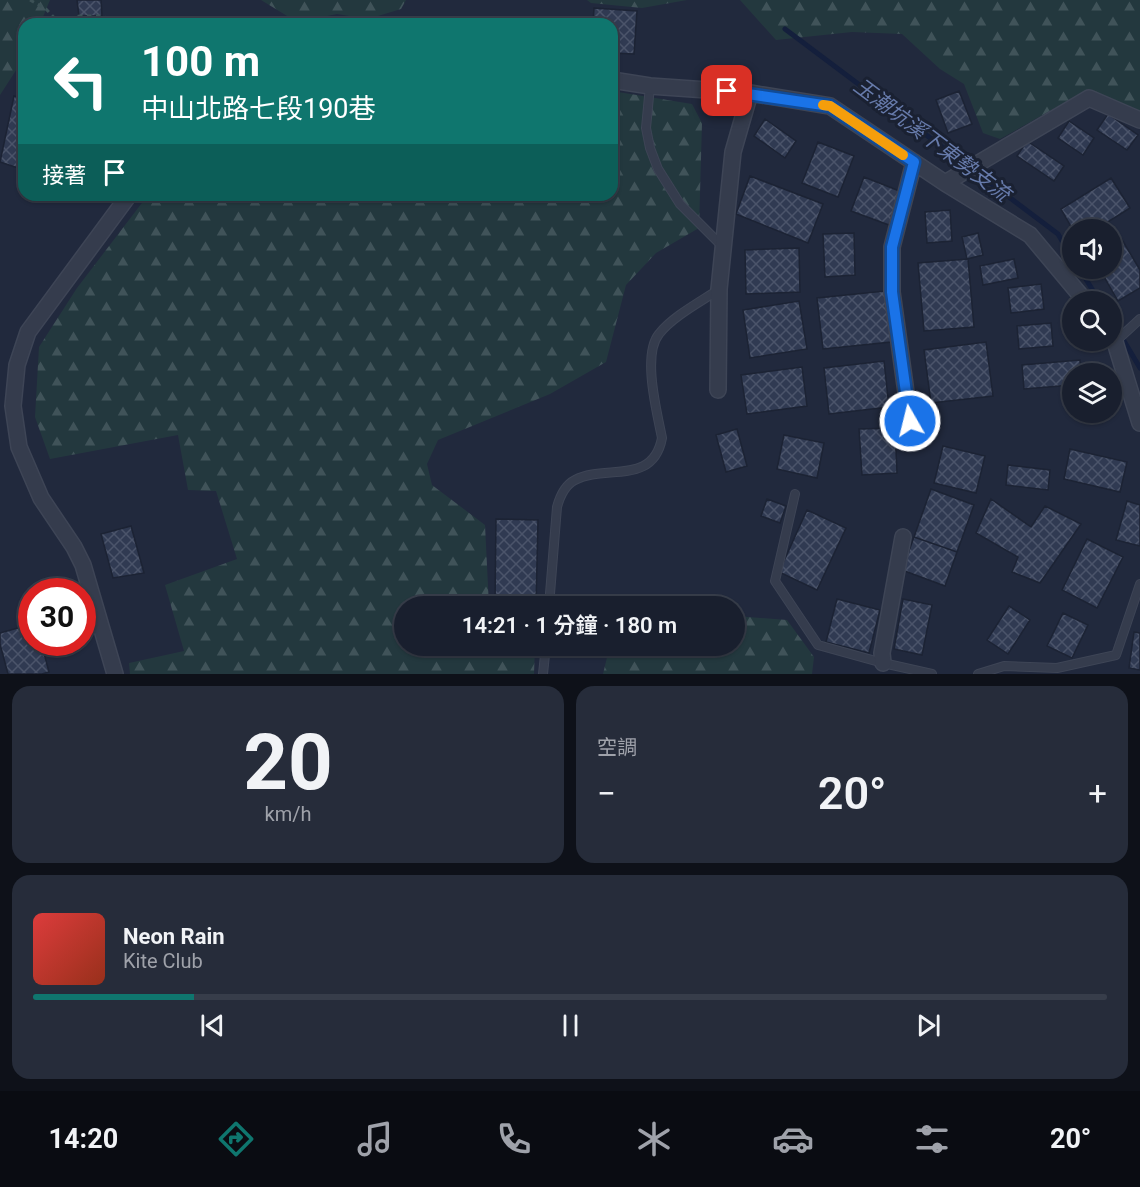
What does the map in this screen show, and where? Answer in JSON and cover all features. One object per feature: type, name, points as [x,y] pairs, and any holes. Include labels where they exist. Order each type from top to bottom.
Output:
[{"type":"street","points":[[618,81],[650,86],[750,93],[830,106],[945,183],[1030,235],[1077,291]]},
{"type":"street","points":[[718,390],[719,289],[733,152],[750,93]]},
{"type":"street","points":[[945,183],[1089,98],[1140,120]]},
{"type":"street","points":[[910,421],[892,292],[892,247],[914,162]]},
{"type":"street","points":[[114,674],[83,566],[74,547],[41,498],[19,447],[13,406],[17,365],[28,332],[125,201]]},
{"type":"street","points":[[1117,351],[1140,423]]},
{"type":"street","points":[[883,663],[882,653],[903,537]]},
{"type":"lane","points":[[650,86],[646,128],[658,169],[680,204],[723,248]]},
{"type":"lane","points":[[550,596],[557,507],[561,495],[577,478],[634,469],[644,466],[656,455],[662,438],[652,377],[652,346],[658,335],[668,325],[719,289]]},
{"type":"lane","points":[[1122,333],[1140,319]]},
{"type":"lane","points":[[795,494],[775,582],[818,645],[932,674]]},
{"type":"lane","points":[[978,674],[1004,666],[1057,668],[1116,655],[1140,584]]},
{"type":"lane","points":[[543,674],[545,656]]},
{"type":"path","points":[[30,0],[46,9],[54,18]]},
{"type":"path","points":[[78,18],[79,16],[102,16],[107,18]]},
{"type":"green space","points":[[0,0],[50,0],[42,18],[18,18],[18,67],[0,95]]},
{"type":"green space","points":[[261,0],[406,0],[401,9],[371,18],[337,14],[317,18],[290,18]]},
{"type":"green space","points":[[587,0],[687,0],[642,8],[591,3]]},
{"type":"green space","points":[[740,0],[1140,0],[1140,113],[1089,89],[1000,139],[983,133],[964,84],[940,69],[902,34],[852,32],[776,40]]},
{"type":"green space","points":[[618,92],[692,104],[702,123],[699,228],[656,253],[626,285],[606,362],[550,394],[438,440],[427,464],[432,485],[485,525],[489,596],[394,596],[394,656],[535,656],[534,674],[130,674],[129,663],[184,651],[165,585],[237,559],[216,491],[188,490],[178,435],[50,459],[35,417],[39,347],[77,288],[143,201],[618,201]]},
{"type":"green space","points":[[745,617],[787,620],[814,657],[812,674],[603,674],[607,656],[745,656]]},
{"type":"building","points":[[77,0],[101,0],[102,16],[79,16]]},
{"type":"building","points":[[594,8],[637,11],[634,54],[618,53],[618,18],[593,18]]},
{"type":"building","points":[[959,91],[972,124],[948,133],[936,100]]},
{"type":"building","points":[[14,96],[18,97],[18,168],[0,162]]},
{"type":"building","points":[[1108,114],[1138,135],[1127,150],[1097,130]]},
{"type":"building","points":[[765,119],[796,141],[785,158],[754,136]]},
{"type":"building","points":[[1069,121],[1094,138],[1083,155],[1058,138]]},
{"type":"building","points":[[1027,141],[1064,166],[1054,181],[1017,156]]},
{"type":"building","points":[[818,142],[854,156],[838,197],[802,183]]},
{"type":"building","points":[[750,176],[823,204],[808,243],[736,214]]},
{"type":"building","points":[[864,177],[902,192],[889,225],[851,211]]},
{"type":"building","points":[[1111,178],[1130,208],[1112,219],[1067,219],[1061,209]]},
{"type":"building","points":[[950,210],[952,241],[927,243],[925,212]]},
{"type":"building","points":[[854,233],[855,275],[825,277],[823,234]]},
{"type":"building","points":[[978,233],[983,255],[967,259],[962,237]]},
{"type":"building","points":[[1122,240],[1140,270],[1140,288],[1122,299],[1122,291],[1112,291],[1105,279],[1122,279]]},
{"type":"building","points":[[799,248],[800,292],[746,294],[745,250]]},
{"type":"building","points":[[968,259],[974,327],[924,331],[918,263]]},
{"type":"building","points":[[1014,259],[1018,278],[983,285],[980,266]]},
{"type":"building","points":[[1041,284],[1044,309],[1011,313],[1008,288]]},
{"type":"building","points":[[885,291],[891,342],[823,349],[817,298]]},
{"type":"building","points":[[799,301],[807,349],[750,358],[743,310]]},
{"type":"building","points":[[1051,323],[1053,346],[1019,349],[1017,326]]},
{"type":"building","points":[[986,342],[993,396],[931,403],[924,350]]},
{"type":"building","points":[[1080,360],[1080,363],[1062,363],[1062,386],[1024,389],[1022,365]]},
{"type":"building","points":[[884,361],[889,407],[829,414],[824,368]]},
{"type":"building","points":[[802,367],[807,406],[747,414],[741,375]]},
{"type":"building","points":[[895,428],[897,473],[862,475],[859,429]]},
{"type":"building","points":[[737,429],[747,466],[726,472],[716,435]]},
{"type":"building","points":[[784,435],[824,443],[817,478],[777,469]]},
{"type":"building","points":[[943,446],[985,456],[976,493],[934,483]]},
{"type":"building","points":[[1070,449],[1127,462],[1120,492],[1064,479]]},
{"type":"building","points":[[1008,465],[1050,470],[1048,490],[1006,485]]},
{"type":"building","points":[[931,489],[974,505],[957,552],[914,537]]},
{"type":"building","points":[[767,499],[786,506],[780,523],[761,516]]},
{"type":"building","points":[[991,499],[1031,527],[1045,506],[1081,524],[1040,583],[1012,572],[1018,557],[976,533]]},
{"type":"building","points":[[1127,501],[1140,505],[1140,546],[1116,540]]},
{"type":"building","points":[[807,510],[846,528],[817,590],[779,572]]},
{"type":"building","points":[[496,519],[538,520],[536,596],[495,596]]},
{"type":"building","points":[[131,526],[144,573],[113,578],[101,534]]},
{"type":"building","points":[[914,537],[957,552],[945,586],[902,570]]},
{"type":"building","points":[[1087,539],[1123,557],[1097,608],[1062,590]]},
{"type":"building","points":[[837,599],[880,610],[869,653],[826,642]]},
{"type":"building","points":[[903,599],[932,605],[922,655],[894,649]]},
{"type":"building","points":[[1009,606],[1030,620],[1008,654],[987,640]]},
{"type":"building","points":[[1063,613],[1088,625],[1072,658],[1047,646]]},
{"type":"building","points":[[18,628],[18,656],[45,656],[49,672],[8,674],[0,644],[0,633]]},
{"type":"building","points":[[1134,632],[1140,633],[1140,670],[1129,668]]},
{"type":"waterway","name":"玉潮坑溪下東勢支流","points":[[785,29],[1058,234],[1062,241]]},
{"type":"waterway","name":"玉潮坑溪下東勢支流","points":[[1086,279],[1093,291]]},
{"type":"waterway","name":"玉潮坑溪下東勢支流","points":[[1122,338],[1140,368]]},
{"type":"slow traffic","points":[[823,105],[830,106],[903,155]]},
{"type":"route","points":[[727,91],[830,106],[914,162],[892,247],[892,292],[910,421]]}]
